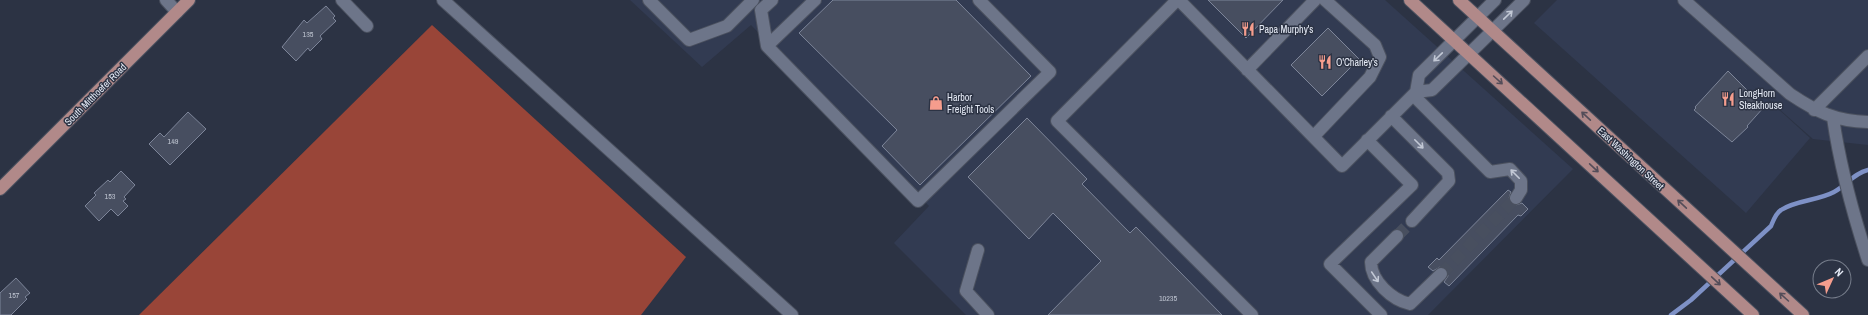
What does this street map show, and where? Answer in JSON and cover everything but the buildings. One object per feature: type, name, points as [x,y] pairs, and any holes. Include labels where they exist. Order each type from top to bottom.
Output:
[{"type":"main road","name":"South Mitthoefer Road","points":[[0,189],[189,0]]},
{"type":"main road","points":[[1410,0],[1749,311]]},
{"type":"main road","name":"East Washington Street","points":[[1459,0],[1803,315]]},
{"type":"street","points":[[166,0],[177,12]]},
{"type":"street","points":[[342,0],[367,26]]},
{"type":"street","points":[[443,0],[792,315]]},
{"type":"street","points":[[649,0],[689,40],[727,26],[753,0]]},
{"type":"street","points":[[772,0],[761,10],[767,46],[918,201],[1050,72],[980,0]]},
{"type":"street","points":[[767,46],[815,0]]},
{"type":"street","points":[[1252,315],[1213,274],[1057,121],[1178,0],[1342,166],[1414,94],[1432,90],[1524,0]]},
{"type":"street","points":[[1248,70],[1315,0]]},
{"type":"street","points":[[1314,136],[1370,77],[1380,57],[1375,45],[1325,0]]},
{"type":"street","points":[[1414,94],[1419,75],[1495,0]]},
{"type":"street","points":[[1684,0],[1790,94],[1814,110],[1833,118],[1868,122]]},
{"type":"street","points":[[1814,110],[1868,56]]},
{"type":"street","points":[[1414,94],[1490,172],[1510,169],[1522,181],[1522,190],[1516,198]]},
{"type":"street","points":[[1391,116],[1448,173],[1449,181],[1412,221]]},
{"type":"street","points":[[1833,118],[1840,156],[1858,229],[1868,260]]},
{"type":"street","points":[[1367,140],[1412,185],[1330,264],[1381,315]]},
{"type":"street","points":[[1397,236],[1371,262],[1371,271],[1386,290],[1400,302],[1410,304],[1441,274]]},
{"type":"street","points":[[978,250],[966,291],[988,315]]},
{"type":"shaded area","points":[[630,0],[1385,0],[1573,169],[1428,315],[966,315],[894,243],[929,206],[751,25],[702,67]]},
{"type":"shaded area","points":[[1557,0],[1868,0],[1868,145],[1813,139],[1751,84],[1810,138],[1746,213],[1534,23]]},
{"type":"shaded area","points":[[432,25],[686,257],[641,315],[139,315]]},
{"type":"waterway","points":[[1671,315],[1691,300],[1771,226],[1779,211],[1793,204],[1834,192],[1858,174],[1868,170]]},
{"type":"tunnel","points":[[1441,274],[1516,198]]},
{"type":"tunnel","points":[[1397,236],[1412,221]]},
{"type":"place","name":"Papa Murphy's","points":[[1248,29]]},
{"type":"place","name":"O'Charley's","points":[[1325,62]]},
{"type":"place","name":"LongHorn Steakhouse","points":[[1728,99]]},
{"type":"place","name":"Harbor Freight Tools","points":[[936,103]]}]
